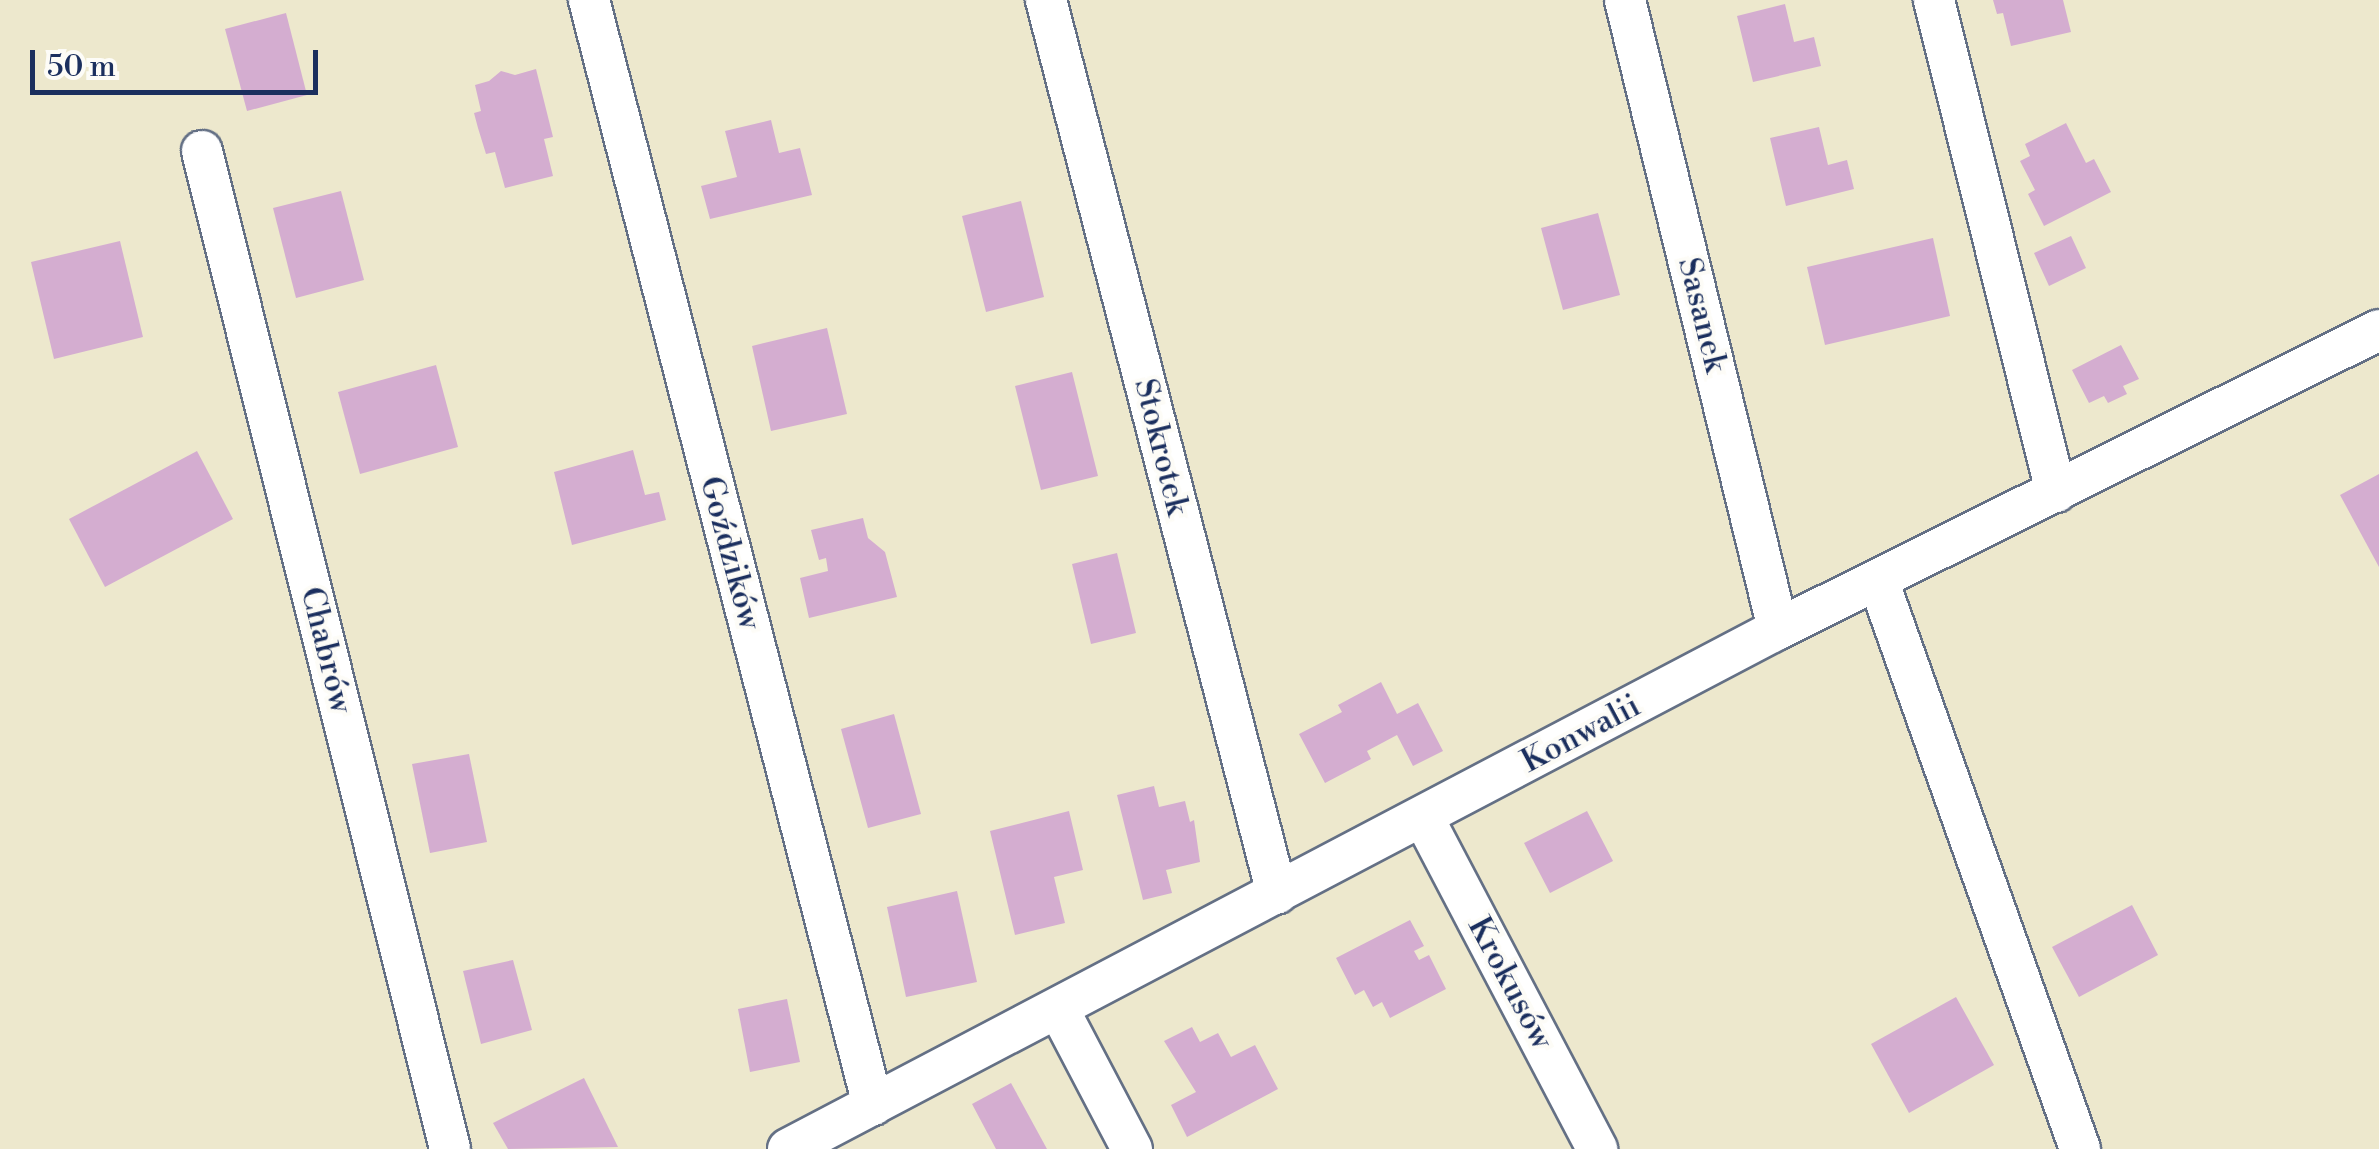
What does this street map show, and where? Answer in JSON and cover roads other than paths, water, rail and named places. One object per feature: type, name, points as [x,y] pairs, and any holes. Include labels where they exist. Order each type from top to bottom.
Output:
[{"type":"street","name":"Goździków","points":[[589,0],[873,1104]]},
{"type":"street","name":"Stokrotek","points":[[1046,0],[1276,894]]},
{"type":"street","name":"Sasanek","points":[[1625,0],[1778,629]]},
{"type":"street","points":[[1934,0],[2056,492]]},
{"type":"street","name":"Chabrów","points":[[202,151],[450,1149]]},
{"type":"street","name":"Konwalii","points":[[788,1149],[1778,629],[2379,330]]},
{"type":"street","points":[[1878,580],[2080,1149]]},
{"type":"street","name":"Krokusów","points":[[1423,817],[1597,1149]]},
{"type":"street","points":[[1059,1010],[1132,1149]]}]
